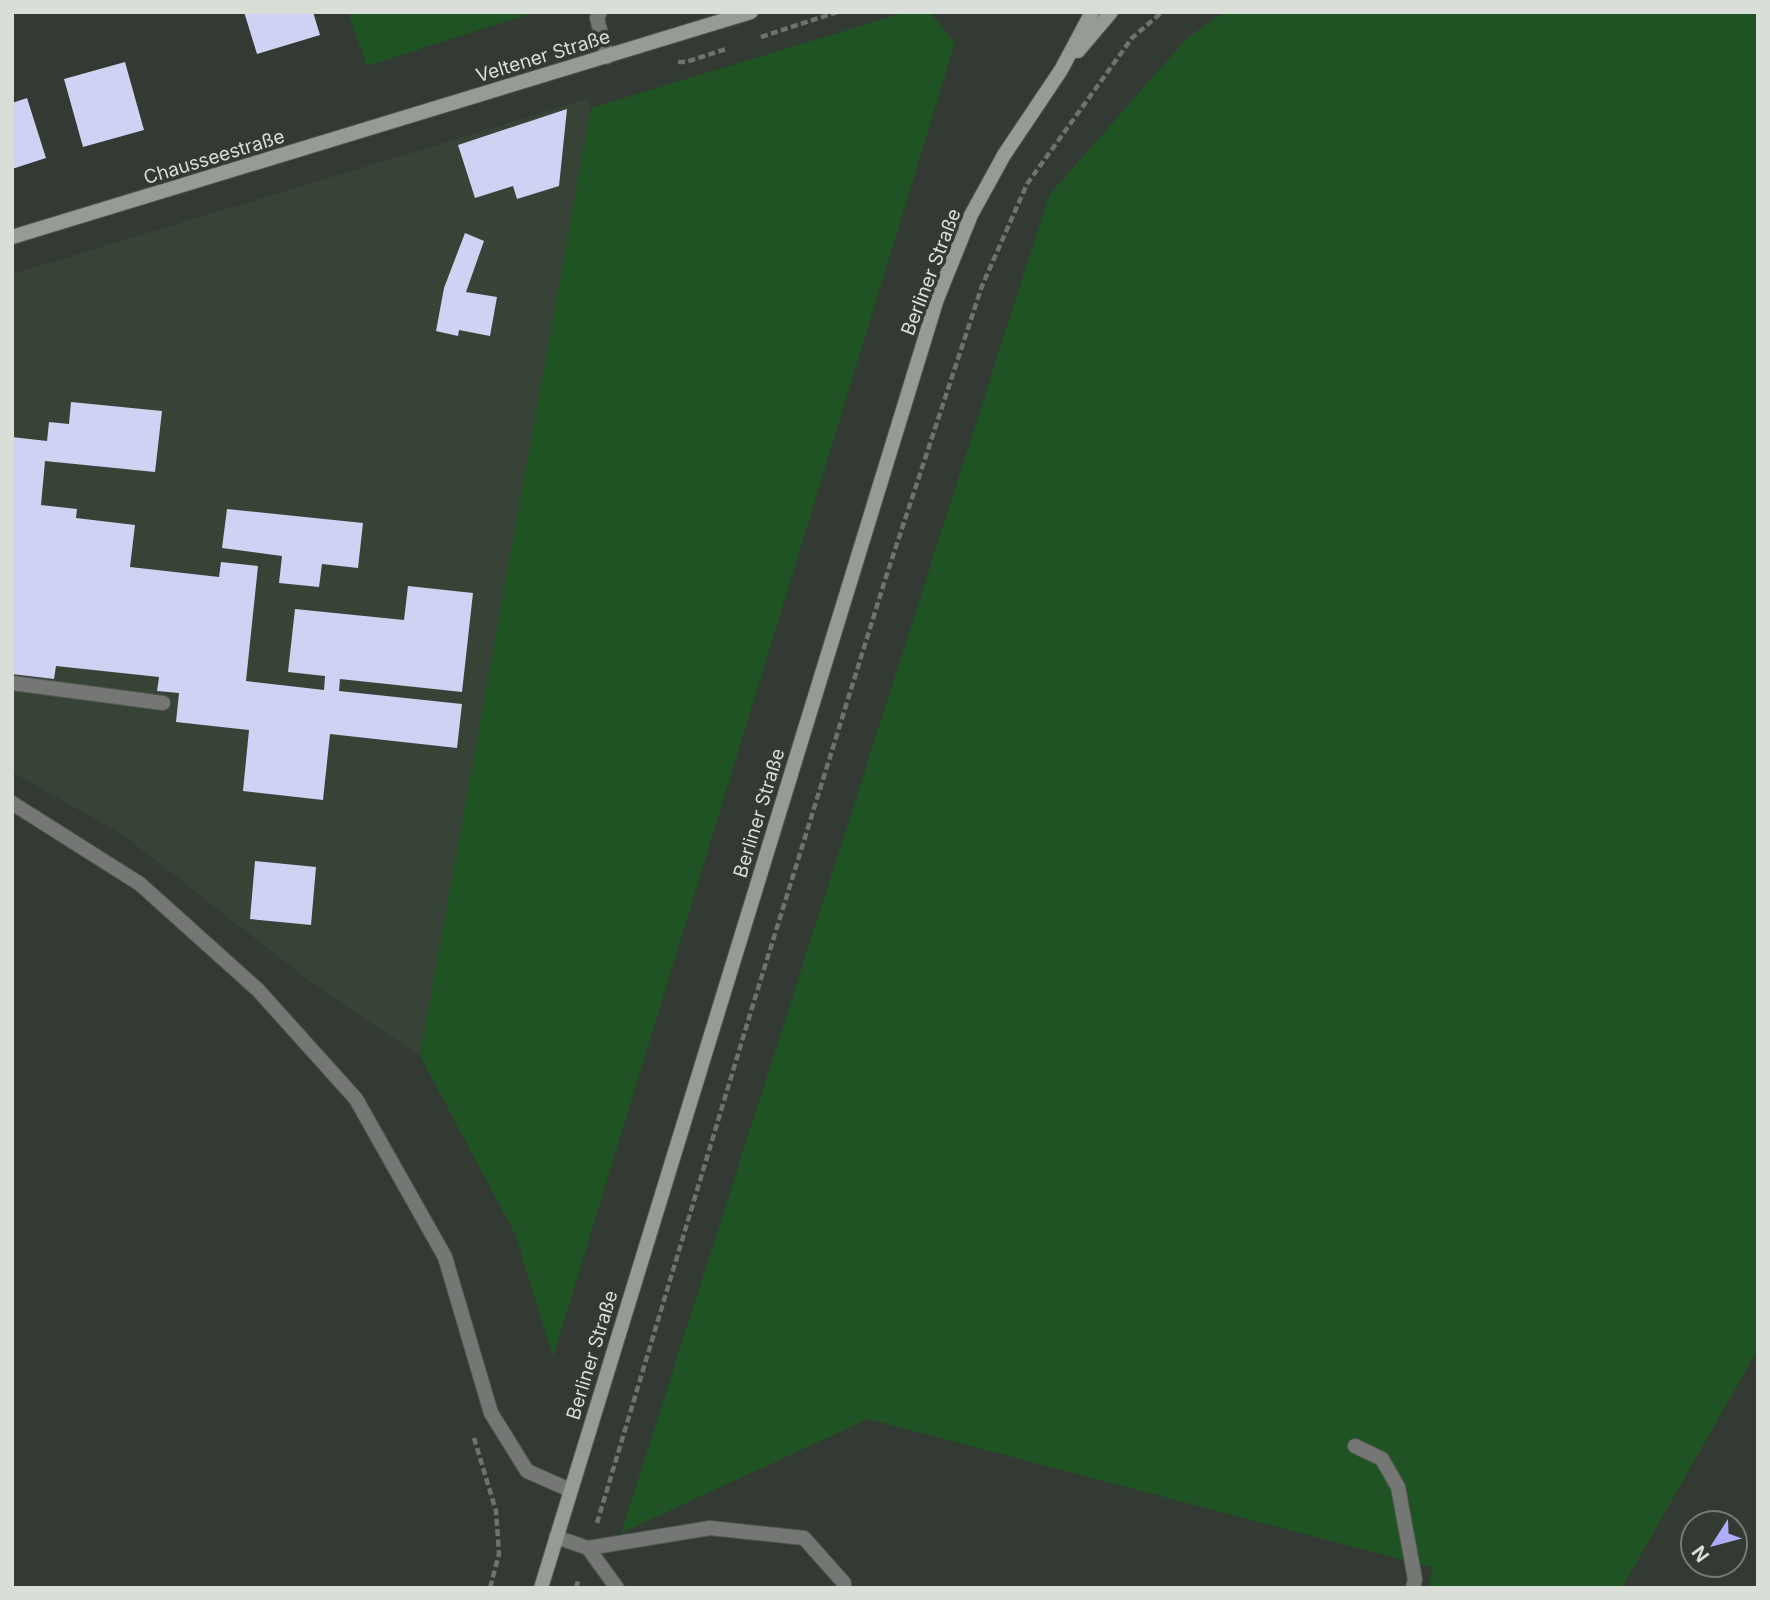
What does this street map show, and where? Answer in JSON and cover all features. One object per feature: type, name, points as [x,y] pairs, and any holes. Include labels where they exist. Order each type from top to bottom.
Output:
[{"type":"main road","name":"Veltener Straße","points":[[427,113],[751,12]]},
{"type":"main road","name":"Berliner Straße","points":[[541,1588],[937,299],[971,215],[1004,155],[1061,70],[1092,12]]},
{"type":"main road","name":"Berliner Straße","points":[[1061,70],[1111,12]]},
{"type":"main road","name":"Chausseestraße","points":[[12,237],[427,113]]},
{"type":"street","points":[[600,12],[597,18],[607,57]]},
{"type":"street","points":[[12,683],[163,703]]},
{"type":"street","points":[[12,803],[140,884],[258,990],[356,1099],[445,1257],[491,1413],[527,1471],[570,1490]]},
{"type":"street","points":[[1355,1447],[1382,1459],[1398,1487],[1415,1579],[1413,1588]]},
{"type":"street","points":[[556,1536],[588,1548],[710,1528],[804,1538],[844,1583],[844,1588]]},
{"type":"street","points":[[588,1548],[617,1588]]},
{"type":"path","points":[[605,1497],[751,1011],[877,606],[982,286],[1027,184],[1132,38],[1162,12]]},
{"type":"path","points":[[490,1588],[499,1555],[496,1511],[472,1432],[491,1413]]},
{"type":"shaded area","points":[[588,99],[591,108],[420,1056],[313,984],[123,835],[12,772],[12,274]]},
{"type":"green space","points":[[348,12],[536,12],[367,66]]},
{"type":"green space","points":[[906,12],[930,12],[955,43],[553,1357],[515,1234],[420,1056],[591,108]]},
{"type":"green space","points":[[1225,12],[1758,12],[1758,1349],[1622,1588],[1428,1588],[1433,1568],[868,1419],[621,1533],[1049,195],[1188,37]]},
{"type":"building","points":[[244,12],[313,12],[320,35],[257,54]]},
{"type":"building","points":[[125,62],[144,130],[83,147],[64,79]]},
{"type":"building","points":[[27,98],[46,158],[12,169],[12,103]]},
{"type":"building","points":[[567,109],[559,186],[517,199],[513,186],[475,198],[458,145]]},
{"type":"building","points":[[465,233],[484,241],[466,292],[497,297],[490,336],[459,330],[458,336],[436,331],[444,288]]},
{"type":"building","points":[[71,402],[162,411],[155,472],[45,461],[41,505],[77,509],[76,518],[135,525],[130,567],[219,577],[221,562],[258,566],[246,681],[324,690],[325,676],[288,672],[295,609],[404,620],[408,586],[473,593],[462,692],[340,679],[339,691],[462,704],[457,748],[330,734],[323,800],[243,791],[249,730],[176,722],[179,693],[157,691],[159,677],[56,666],[54,679],[12,674],[12,437],[47,441],[49,422],[69,424]]},
{"type":"building","points":[[227,509],[363,523],[358,568],[322,564],[319,587],[279,583],[282,556],[222,548]]},
{"type":"building","points":[[255,861],[316,867],[311,925],[250,919]]}]
